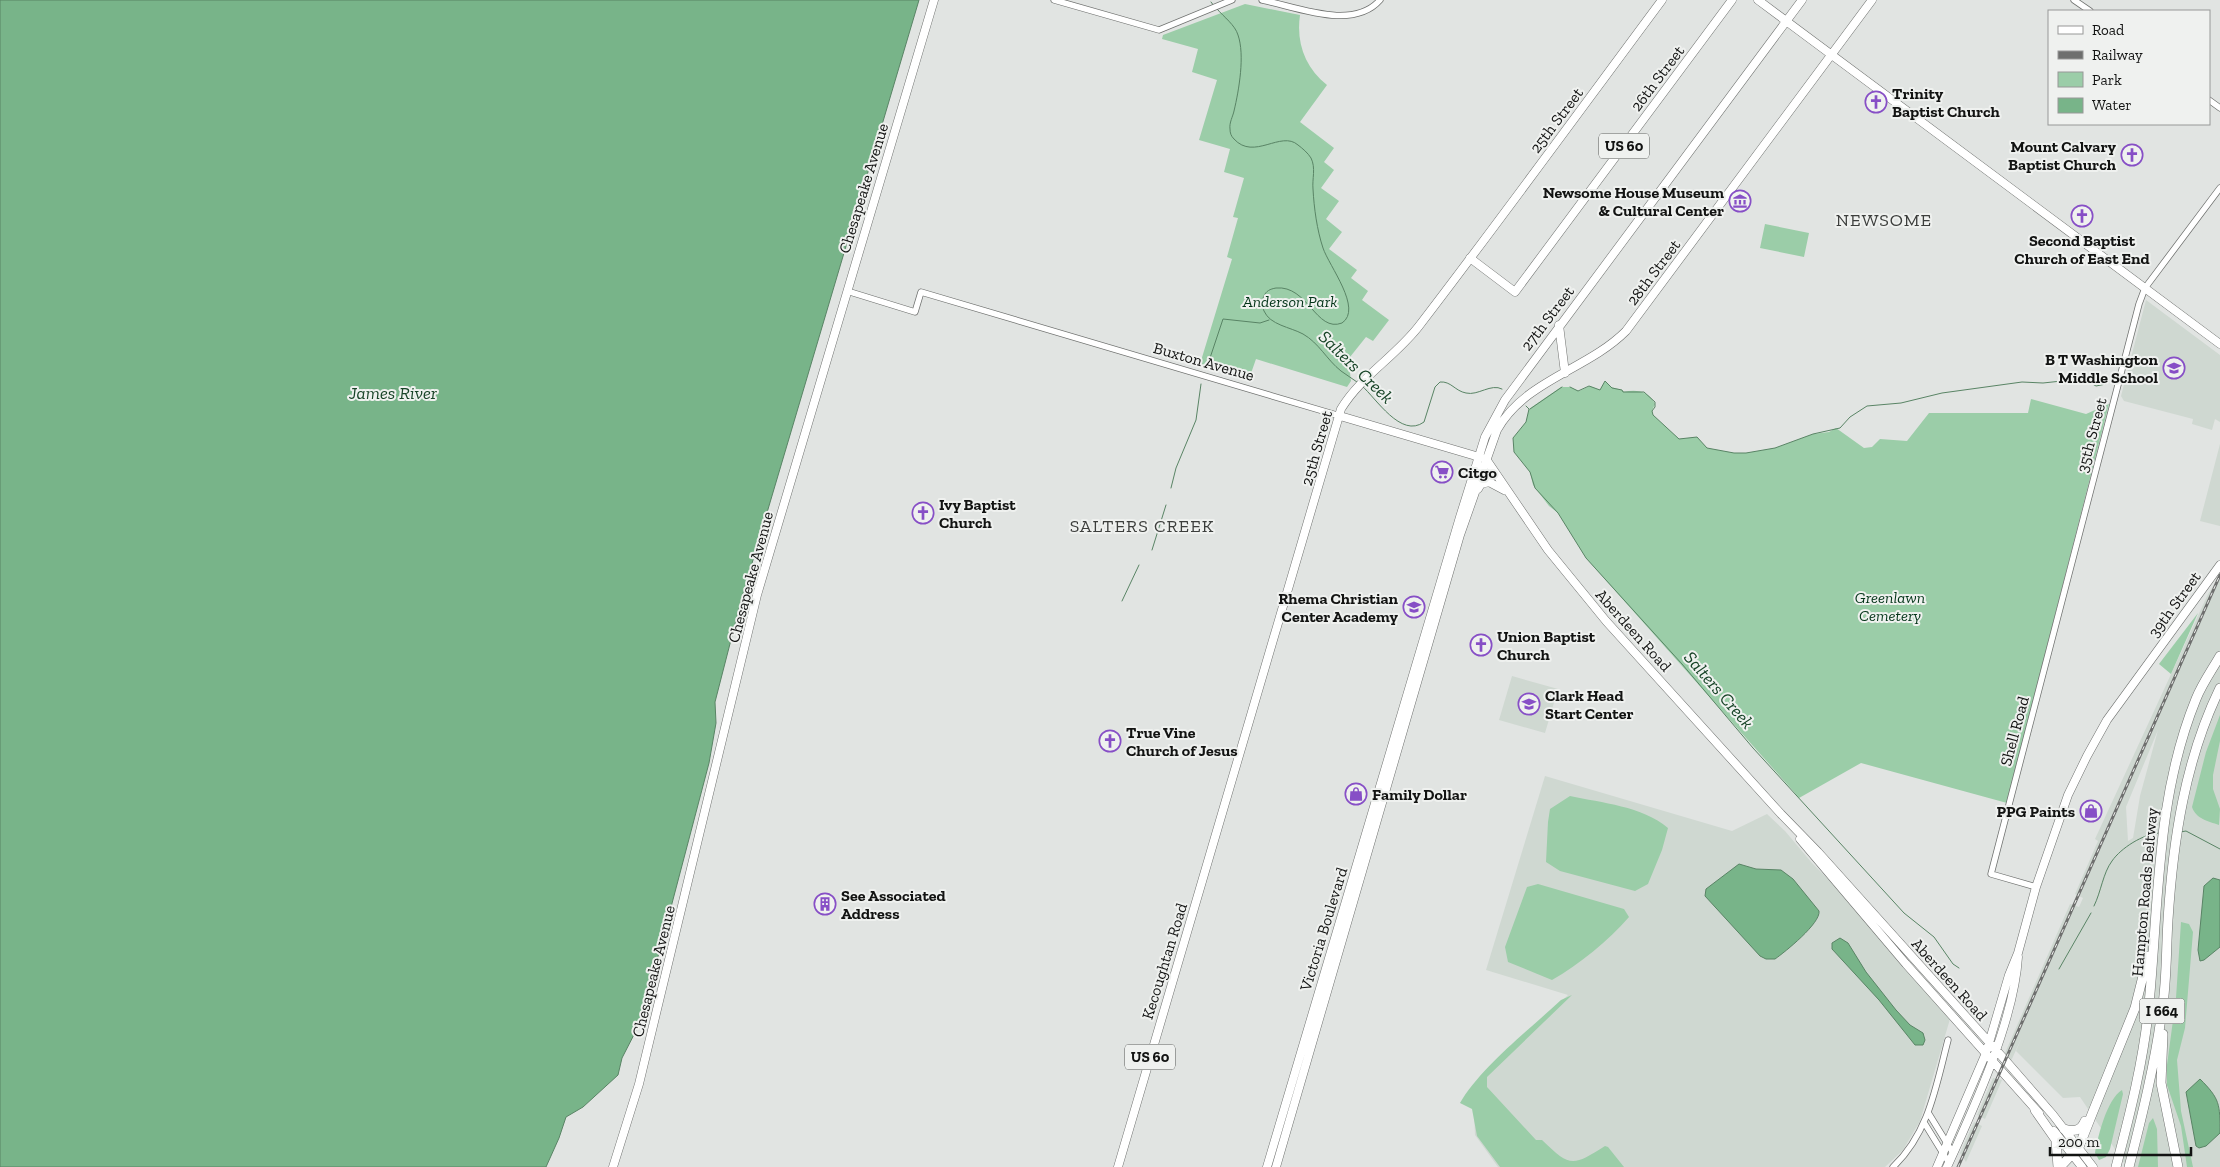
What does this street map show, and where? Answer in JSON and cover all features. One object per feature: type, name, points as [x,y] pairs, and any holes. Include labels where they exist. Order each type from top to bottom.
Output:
[{"type":"highway","name":"Hampton Roads Beltway","points":[[2116,1166],[2134,1095],[2149,1006],[2160,854],[2174,768],[2196,698],[2220,656]]},
{"type":"highway","name":"Hampton Roads Beltway","points":[[2129,1167],[2147,1092],[2162,1011],[2174,852],[2180,809],[2196,748],[2210,708],[2220,688]]},
{"type":"highway","points":[[2059,1167],[2075,1150],[2135,1008],[2154,932]]},
{"type":"highway","points":[[2162,1011],[2161,1083],[2178,1167]]},
{"type":"highway","points":[[2064,1129],[2074,1131],[2082,1127],[2107,1076]]},
{"type":"highway","points":[[2035,1110],[2056,1140],[2059,1167]]},
{"type":"main road","name":"Chesapeake Avenue","points":[[612,1167],[639,1084],[757,595],[934,0]]},
{"type":"main road","name":"25th Street","points":[[1212,849],[1344,405],[1364,379],[1417,328],[1662,0]]},
{"type":"main road","name":"26th Street","points":[[1470,258],[1515,292],[1732,0]]},
{"type":"main road","points":[[1758,0],[2220,344]]},
{"type":"main road","name":"27th Street","points":[[1409,700],[1497,412],[1559,325],[1802,0]]},
{"type":"main road","name":"28th Street","points":[[1482,458],[1497,430],[1513,408],[1541,385],[1602,352],[1626,331],[1872,0]]},
{"type":"main road","points":[[1559,325],[1565,373]]},
{"type":"main road","name":"Buxton Avenue","points":[[1340,416],[1482,458]]},
{"type":"main road","name":"27th Street","points":[[1409,700],[1460,535],[1476,493],[1482,458]]},
{"type":"main road","name":"Aberdeen Road","points":[[1482,458],[1548,550],[1578,588],[1780,814],[1818,852],[2064,1129],[2082,1167]]},
{"type":"main road","points":[[1476,493],[1481,484],[1487,482],[1495,484],[1506,491]]},
{"type":"main road","name":"39th Street","points":[[2018,953],[2036,887],[2068,795],[2087,756],[2107,720],[2220,565]]},
{"type":"main road","name":"Victoria Boulevard","points":[[1267,1167],[1409,700]]},
{"type":"main road","name":"Victoria Boulevard","points":[[1276,1167],[1409,700]]},
{"type":"main road","name":"Aberdeen Road","points":[[1780,814],[1813,857],[2035,1110],[2093,1167]]},
{"type":"main road","name":"Kecoughtan Road","points":[[1118,1167],[1212,849]]},
{"type":"main road","points":[[1937,1167],[1990,1044],[2009,975],[2018,953]]},
{"type":"main road","points":[[1948,1165],[1992,1060],[2017,975],[2018,953]]},
{"type":"street","points":[[1054,0],[1159,30],[1232,0]]},
{"type":"street","points":[[1262,0],[1344,16],[1362,13],[1374,7],[1380,0]]},
{"type":"street","points":[[2074,0],[2089,10]]},
{"type":"street","name":"35th Street","points":[[2063,596],[2138,304],[2145,288],[2220,188]]},
{"type":"street","name":"Buxton Avenue","points":[[847,291],[915,312],[921,292],[1340,416]]},
{"type":"street","name":"Shell Road","points":[[2036,887],[1991,874],[2063,596]]},
{"type":"street","points":[[1893,1167],[1912,1146],[1925,1124],[1948,1040]]},
{"type":"street","points":[[1929,1114],[1954,1153]]},
{"type":"street","points":[[1925,1124],[1943,1153],[1948,1165]]},
{"type":"shaded area","name":"B T Washington Middle School","points":[[2146,300],[2220,355],[2220,422],[2215,419],[2212,430],[2192,424],[2193,419],[2124,401],[2121,396]]},
{"type":"shaded area","points":[[2220,444],[2220,526],[2200,521]]},
{"type":"shaded area","points":[[2220,577],[2220,1167],[2127,1167],[2080,1097],[2063,1098],[2016,1051],[2022,1037],[2011,1061],[2005,1053],[2070,904],[2079,907],[2083,898],[2075,894],[2098,841],[2095,839],[2208,594]],"holes":[[[2158,730],[2140,796],[2133,838],[2128,841],[2126,807]]]},
{"type":"shaded area","name":"Clark Head Start Center","points":[[1512,676],[1558,689],[1545,733],[1499,720]]},
{"type":"shaded area","points":[[1545,776],[1732,831],[1767,814],[1841,892],[1950,1019],[1920,1121],[1903,1150],[1885,1167],[1498,1167],[1475,1135],[1473,1088],[1568,995],[1486,970]]},
{"type":"shaded area","points":[[1993,1078],[2002,1080],[1985,1119],[1977,1115]]},
{"type":"shaded area","points":[[1974,1122],[1982,1126],[1966,1162],[1960,1153]]},
{"type":"green space","name":"Anderson Park","points":[[1245,4],[1300,15],[1299,35],[1304,54],[1313,70],[1327,85],[1300,122],[1334,148],[1324,162],[1334,170],[1321,188],[1339,201],[1326,219],[1342,232],[1329,249],[1357,270],[1351,278],[1368,291],[1362,300],[1389,320],[1373,341],[1366,337],[1350,357],[1355,364],[1350,373],[1351,381],[1347,387],[1256,359],[1249,379],[1200,364],[1232,259],[1227,257],[1238,218],[1233,217],[1244,178],[1224,172],[1230,149],[1199,140],[1217,80],[1192,72],[1198,49],[1162,39],[1163,35]]},
{"type":"green space","points":[[1765,224],[1809,233],[1804,257],[1760,248]]},
{"type":"green space","name":"Greenlawn Cemetery","points":[[1605,381],[1611,387],[1624,392],[1638,391],[1649,396],[1655,404],[1652,411],[1653,415],[1679,439],[1697,437],[1707,448],[1734,453],[1775,448],[1813,434],[1829,432],[1836,428],[1864,448],[1872,447],[1880,439],[1907,441],[1929,413],[2028,413],[2031,399],[2086,414],[2109,404],[2007,803],[1861,763],[1799,798],[1586,558],[1558,513],[1549,506],[1533,485],[1530,472],[1514,452],[1513,438],[1526,422],[1529,409],[1561,387],[1570,387],[1579,391],[1590,386],[1600,390]]},
{"type":"green space","points":[[2198,613],[2171,674],[2159,664]]},
{"type":"green space","points":[[2220,715],[2220,741],[2213,775],[2213,789],[2220,809],[2219,825],[2199,817],[2192,807],[2206,752]]},
{"type":"green space","points":[[1570,796],[1634,810],[1658,821],[1668,828],[1662,850],[1648,884],[1635,891],[1560,871],[1546,862],[1550,809]]},
{"type":"green space","points":[[1538,884],[1624,909],[1629,917],[1593,952],[1552,980],[1508,962],[1505,947],[1527,887]]},
{"type":"green space","points":[[2181,922],[2189,924],[2193,932],[2185,1028],[2177,1060],[2181,1111],[2193,1167],[2187,1167],[2181,1126],[2167,1085],[2167,1065],[2176,998]]},
{"type":"green space","points":[[1572,995],[1487,1077],[1487,1087],[1536,1140],[1542,1140],[1559,1155],[1572,1161],[1578,1160],[1605,1146],[1608,1147],[1624,1167],[1500,1167],[1477,1136],[1472,1109],[1460,1103],[1469,1089],[1493,1062],[1561,1000]]},
{"type":"green space","points":[[2122,1090],[2123,1094],[2110,1149],[2106,1157],[2099,1160],[2095,1153],[2104,1118],[2112,1101]]},
{"type":"green space","points":[[2153,1118],[2157,1129],[2158,1167],[2138,1167],[2149,1123]]},
{"type":"water","name":"James River","points":[[0,0],[919,0],[742,597],[715,702],[716,723],[709,763],[641,1021],[622,1058],[618,1075],[583,1107],[566,1117],[546,1167],[0,1167]]},
{"type":"water","points":[[1739,864],[1756,869],[1781,870],[1793,879],[1819,911],[1809,930],[1775,959],[1766,959],[1760,956],[1705,896],[1706,889]]},
{"type":"water","points":[[2213,878],[2220,880],[2220,947],[2200,961],[2198,950],[2204,886]]},
{"type":"water","points":[[1840,938],[1848,943],[1866,972],[1896,1010],[1910,1025],[1923,1033],[1925,1040],[1923,1045],[1915,1045],[1879,1000],[1832,949],[1832,943]]},
{"type":"water","points":[[2200,1079],[2212,1092],[2218,1103],[2220,1133],[2206,1146],[2199,1148],[2196,1146],[2186,1092]]},
{"type":"waterway","name":"Salters Creek","points":[[1211,2],[1214,6]]},
{"type":"waterway","name":"Salters Creek","points":[[1217,9],[1234,28],[1240,43],[1240,73],[1236,103],[1230,124],[1231,134],[1242,145],[1250,147],[1291,141],[1300,146],[1310,156],[1314,174],[1314,204],[1317,226],[1326,256],[1343,287],[1349,308],[1347,316],[1342,323],[1333,324],[1318,316],[1296,294],[1287,289],[1276,288],[1268,290],[1265,294],[1262,302],[1264,311],[1271,320],[1309,338],[1336,367],[1357,382]]},
{"type":"waterway","points":[[1207,367],[1223,319],[1260,323],[1269,320]]},
{"type":"waterway","points":[[1570,387],[1578,391],[1589,386],[1600,390],[1605,381],[1612,388],[1622,390],[1623,392],[1644,392],[1655,402],[1655,407],[1652,411],[1653,415],[1679,439],[1697,437],[1707,448],[1734,453],[1746,453],[1775,448],[1813,434],[1840,428],[1850,417],[1867,406],[1901,403],[1942,393],[2022,382],[2043,383],[2071,380],[2089,382],[2096,386],[2106,384]]},
{"type":"waterway","name":"Salters Creek","points":[[1362,386],[1390,415],[1407,425],[1415,426],[1424,422],[1435,387],[1440,382],[1447,383],[1466,393],[1475,393],[1489,388],[1502,389]]},
{"type":"waterway","points":[[1171,488],[1176,468],[1196,420],[1201,384]]},
{"type":"waterway","points":[[1530,409],[1562,387]]},
{"type":"waterway","name":"Salters Creek","points":[[1526,406],[1529,409],[1526,422],[1513,438],[1514,452],[1530,472],[1535,488],[1558,513],[1586,558],[1682,664],[1753,748],[1904,913],[1934,937],[1953,964],[1959,968]]},
{"type":"waterway","points":[[1152,550],[1166,505]]},
{"type":"waterway","points":[[1122,601],[1139,565]]},
{"type":"waterway","points":[[2180,832],[2186,831],[2220,849]]},
{"type":"waterway","points":[[2094,906],[2106,871],[2116,856],[2139,839],[2159,833]]},
{"type":"waterway","points":[[2059,969],[2091,913]]},
{"type":"railway","points":[[1958,1167],[2220,575]]},
{"type":"place","name":"Trinity Baptist Church","points":[[1876,102]]},
{"type":"place","name":"Mount Calvary Baptist Church","points":[[2132,155]]},
{"type":"place","name":"Newsome House Museum & Cultural Center","points":[[1740,201]]},
{"type":"place","name":"Second Baptist Church of East End","points":[[2082,216]]},
{"type":"place","name":"B T Washington Middle School","points":[[2174,368]]},
{"type":"place","name":"Citgo","points":[[1442,472]]},
{"type":"place","name":"Ivy Baptist Church","points":[[923,513]]},
{"type":"place","name":"Rhema Christian Center Academy","points":[[1414,607]]},
{"type":"place","name":"Union Baptist Church","points":[[1481,645]]},
{"type":"place","name":"Clark Head Start Center","points":[[1529,704]]},
{"type":"place","name":"True Vine Church of Jesus","points":[[1110,741]]},
{"type":"place","name":"Family Dollar","points":[[1356,794]]},
{"type":"place","name":"PPG Paints","points":[[2091,811]]},
{"type":"place","name":"See Associated Address","points":[[825,904]]},
{"type":"district","name":"NEWSOME","points":[[1884,220]]},
{"type":"district","name":"SALTERS CREEK","points":[[1142,526]]}]
